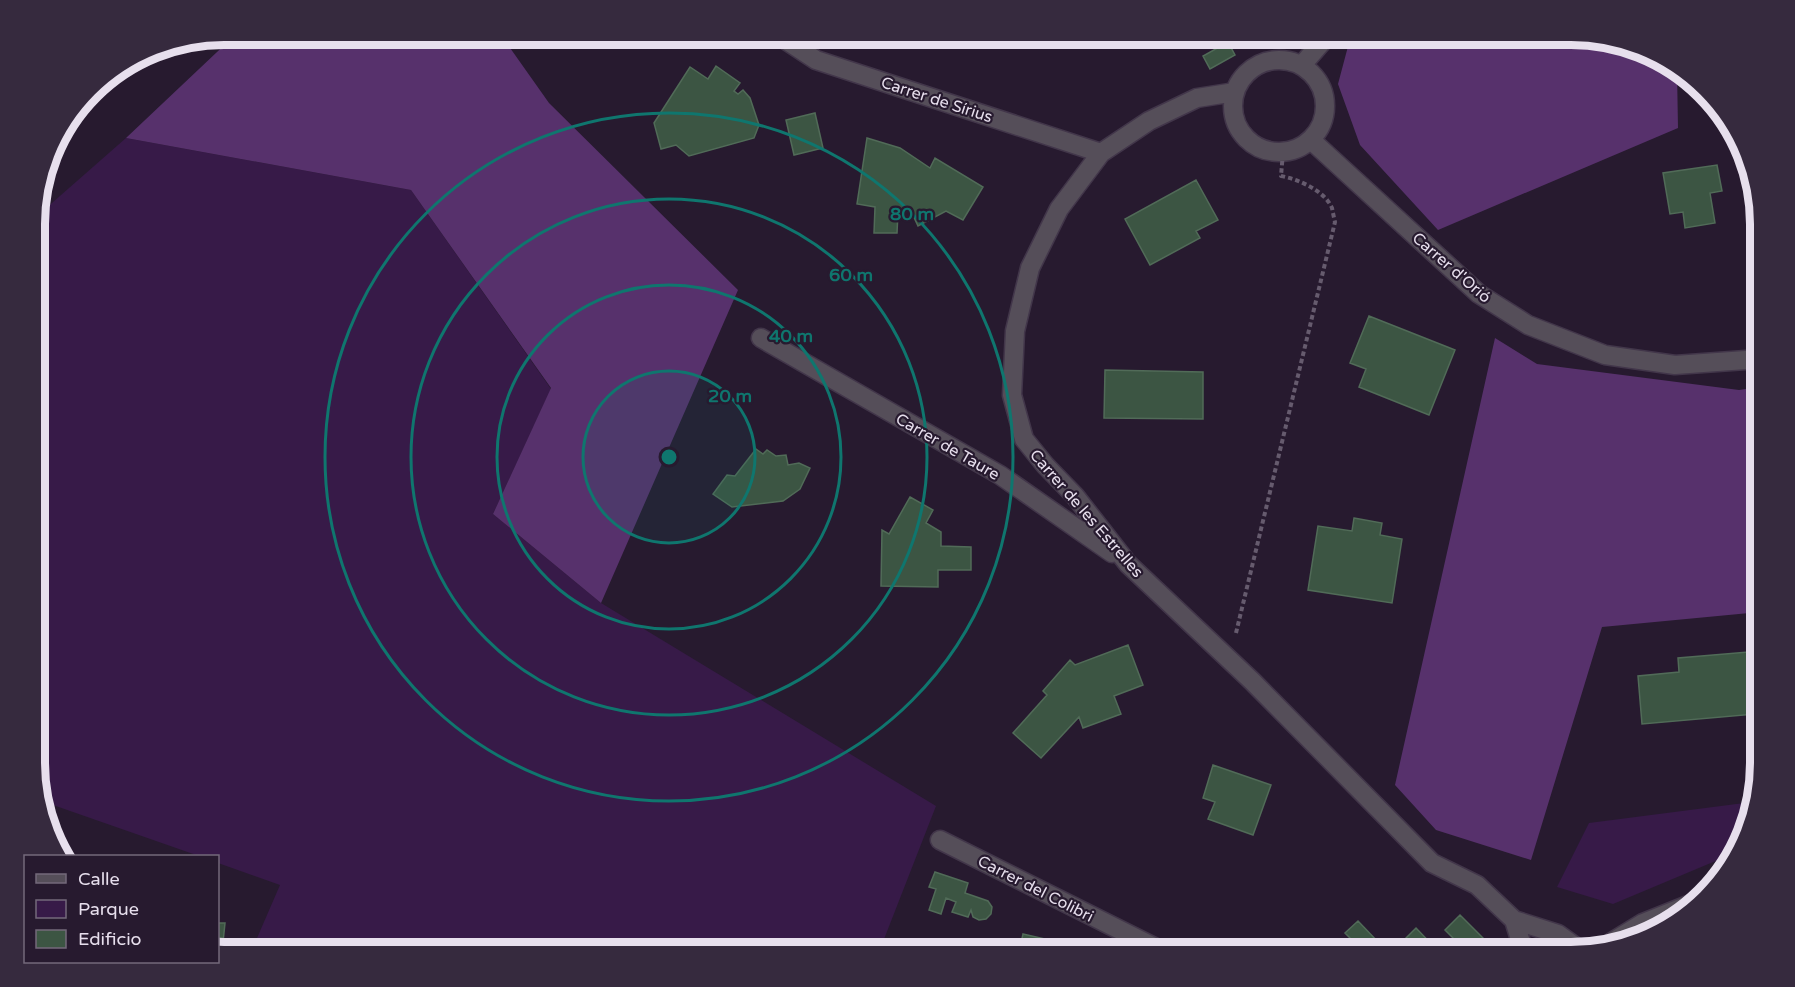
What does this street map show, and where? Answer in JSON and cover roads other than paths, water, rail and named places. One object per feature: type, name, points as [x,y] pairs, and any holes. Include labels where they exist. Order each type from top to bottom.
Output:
[{"type":"street","name":"Carrer de Sírius","points":[[794,45],[816,60],[1101,153]]},
{"type":"street","points":[[1302,65],[1319,45]]},
{"type":"street","points":[[1275,59],[1289,60],[1302,65],[1322,86],[1326,100],[1325,115],[1320,128],[1311,140],[1298,149],[1283,152],[1268,151],[1254,145],[1243,135],[1236,122],[1233,107],[1235,92],[1241,80],[1262,62],[1275,59]]},
{"type":"street","name":"Carrer de les Estrelles","points":[[1235,92],[1197,98],[1149,121],[1101,153],[1059,209],[1030,268],[1015,331],[1012,396],[1024,440],[1075,496],[1128,564],[1229,660],[1432,863],[1477,885],[1514,920],[1558,934],[1569,942]]},
{"type":"street","name":"Carrer d'Orió","points":[[1311,140],[1479,294],[1527,325],[1605,355],[1617,357],[1676,365],[1750,360]]},
{"type":"street","name":"Carrer de Taure","points":[[761,338],[1000,475],[1128,564]]},
{"type":"street","name":"Carrer del Colibri","points":[[940,840],[1144,942]]},
{"type":"street","points":[[1629,932],[1669,913]]},
{"type":"street","name":"Carrer de les Estrelles","points":[[1514,920],[1521,942]]}]
